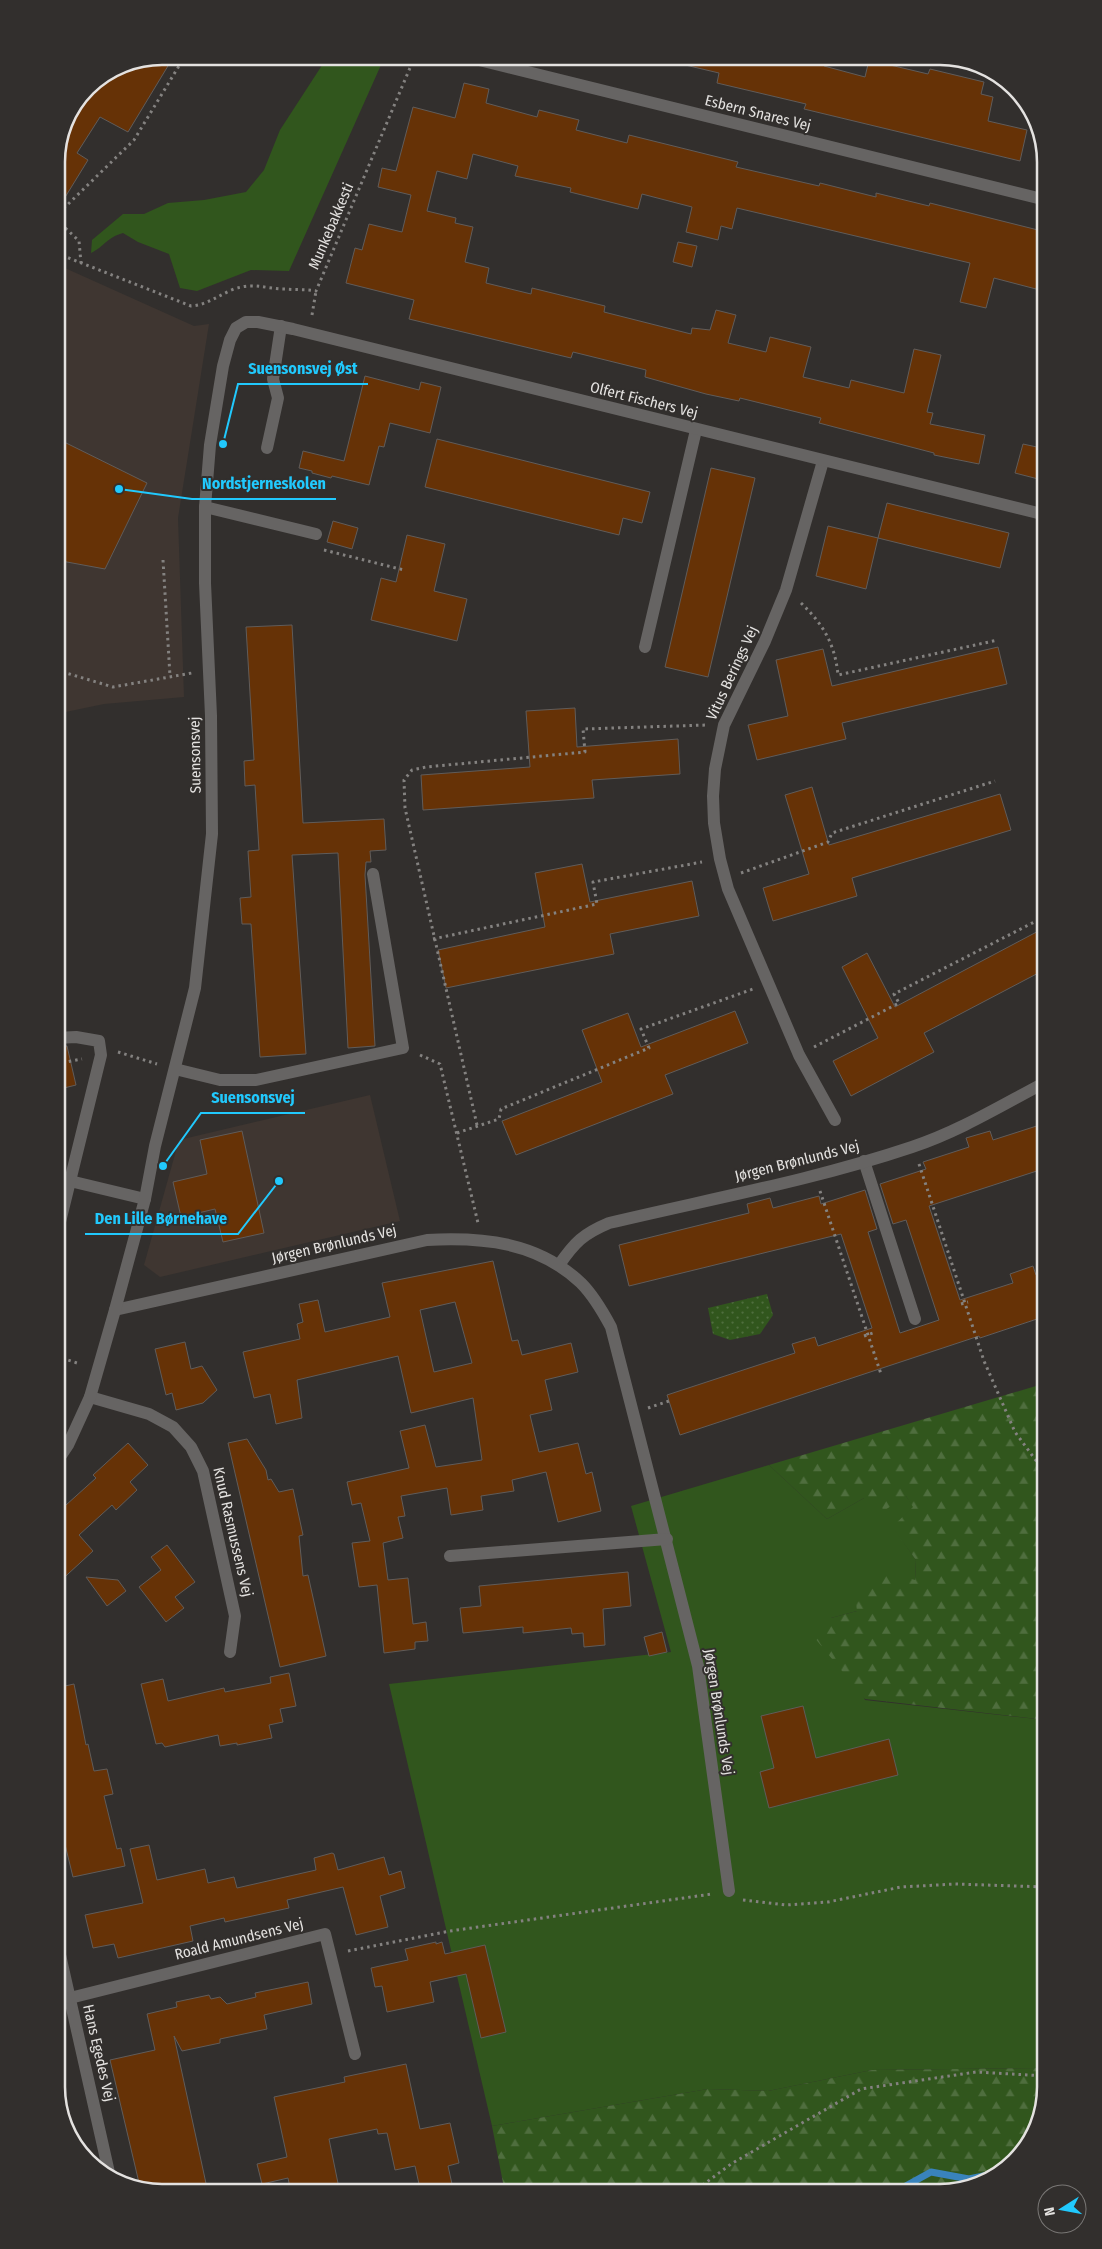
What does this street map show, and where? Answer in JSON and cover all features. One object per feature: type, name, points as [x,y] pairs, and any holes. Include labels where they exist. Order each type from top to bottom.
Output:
[{"type":"street","name":"Esbern Snares Vej","points":[[499,65],[1037,198]]},
{"type":"street","name":"Olfert Fischers Vej","points":[[236,328],[246,322],[281,326],[696,430],[1037,512]]},
{"type":"street","points":[[267,448],[278,398],[273,379],[281,326]]},
{"type":"street","name":"Suensonsvej","points":[[65,1450],[90,1397],[116,1310],[145,1199],[155,1146],[195,988],[212,834],[209,670],[205,583],[206,507],[210,445],[221,375],[230,340],[236,328]]},
{"type":"street","points":[[645,647],[696,430]]},
{"type":"street","name":"Vitus Berings Vej","points":[[823,461],[786,590],[765,641],[724,725],[715,769],[713,796],[714,823],[720,859],[728,889],[799,1055],[835,1120]]},
{"type":"street","points":[[206,507],[316,534]]},
{"type":"street","points":[[175,1069],[220,1080],[256,1080],[403,1048],[373,874]]},
{"type":"street","points":[[65,1038],[76,1037],[99,1041],[101,1055],[65,1201]]},
{"type":"street","name":"Jørgen Brønlunds Vej","points":[[559,1265],[573,1246],[590,1231],[609,1224],[814,1174],[913,1147],[956,1130],[1037,1087]]},
{"type":"street","points":[[864,1161],[915,1319]]},
{"type":"street","points":[[70,1181],[145,1199]]},
{"type":"street","name":"Jørgen Brønlunds Vej","points":[[116,1310],[427,1240],[461,1238],[496,1241],[523,1249],[559,1265],[582,1284],[598,1303],[612,1328],[698,1666],[729,1891]]},
{"type":"street","name":"Knud Rasmussens Vej","points":[[90,1397],[149,1414],[173,1427],[191,1447],[203,1471],[236,1616],[230,1652]]},
{"type":"street","points":[[450,1556],[667,1540]]},
{"type":"street","name":"Roald Amundsens Vej","points":[[70,1998],[325,1934],[355,2054]]},
{"type":"street","name":"Hans Egedes Vej","points":[[65,1976],[108,2168]]},
{"type":"path","points":[[65,207],[134,140],[180,65]]},
{"type":"path","name":"Munkebakkesti","points":[[65,256],[191,306],[198,306],[235,289],[258,284],[282,290],[316,291],[412,65]]},
{"type":"path","points":[[65,228],[79,241],[81,263]]},
{"type":"path","points":[[309,333],[316,291]]},
{"type":"path","points":[[316,534],[312,548],[404,570]]},
{"type":"path","points":[[163,560],[170,676]]},
{"type":"path","points":[[786,590],[811,613],[827,635],[836,654],[838,675],[998,640]]},
{"type":"path","points":[[65,673],[113,687],[209,670]]},
{"type":"path","points":[[477,1125],[433,939],[405,808],[404,780],[412,770],[585,752],[583,729],[724,725]]},
{"type":"path","points":[[728,889],[743,871],[828,842],[832,833],[996,781]]},
{"type":"path","points":[[433,939],[598,904],[593,882],[720,859]]},
{"type":"path","points":[[799,1055],[899,1003],[894,994],[1037,921]]},
{"type":"path","points":[[457,1133],[499,1119],[501,1109],[650,1048],[640,1029],[768,984]]},
{"type":"path","points":[[403,1048],[440,1064],[482,1240]]},
{"type":"path","points":[[913,1147],[984,1360],[1015,1432],[1037,1462]]},
{"type":"path","points":[[814,1174],[866,1335],[881,1374]]},
{"type":"path","points":[[866,1335],[873,1333]]},
{"type":"path","points":[[65,1359],[97,1371]]},
{"type":"path","points":[[330,1954],[450,1931],[729,1891],[746,1902],[786,1905],[828,1902],[901,1887],[955,1884],[1037,1887]]},
{"type":"path","points":[[704,2184],[730,2164],[861,2089],[976,2072],[1037,2075]]},
{"type":"shaded area","points":[[65,268],[194,326],[209,324],[178,518],[184,697],[104,704],[65,712]]},
{"type":"shaded area","points":[[370,1095],[400,1221],[160,1277],[144,1265],[179,1140]]},
{"type":"green space","points":[[322,65],[381,65],[289,271],[251,270],[197,291],[180,288],[169,254],[138,242],[123,233],[113,237],[91,253],[92,240],[123,214],[144,214],[168,203],[204,200],[246,192],[264,170],[280,130]]},
{"type":"green space","points":[[767,1294],[773,1315],[760,1334],[730,1340],[713,1334],[708,1308]]},
{"type":"green space","points":[[1037,1386],[1037,1719],[865,1699],[814,1637],[831,1618],[857,1611],[855,1595],[890,1572],[915,1580],[916,1560],[892,1527],[913,1507],[906,1496],[885,1510],[864,1498],[827,1519],[769,1465]]},
{"type":"green space","points":[[769,1465],[827,1519],[864,1498],[906,1496],[914,1507],[893,1527],[916,1560],[915,1581],[857,1611],[831,1618],[865,1700],[1037,1719],[1037,2068],[872,2070],[768,2091],[708,2089],[492,2126],[389,1684],[671,1652],[631,1506]]},
{"type":"green space","points":[[1037,2068],[1034,2112],[1021,2141],[1009,2156],[977,2177],[952,2183],[503,2184],[492,2126],[708,2089],[768,2091],[872,2070]]},
{"type":"building","points":[[169,65],[128,132],[100,117],[77,153],[88,160],[65,197],[65,156],[68,137],[81,108],[93,93],[108,81],[125,72],[143,67]]},
{"type":"building","points":[[685,65],[824,65],[865,77],[868,65],[890,65],[928,74],[930,69],[984,82],[981,94],[993,97],[988,121],[1027,130],[1020,161],[804,109],[806,104],[717,83],[719,73]]},
{"type":"building","points":[[464,83],[489,89],[486,103],[537,117],[539,110],[579,120],[576,130],[627,143],[629,135],[738,162],[736,167],[819,186],[820,183],[876,197],[876,193],[929,206],[930,203],[1037,230],[1036,289],[994,278],[986,308],[960,302],[970,263],[737,208],[732,229],[721,226],[718,240],[686,232],[692,207],[642,194],[638,209],[570,192],[571,188],[515,176],[518,166],[473,154],[467,179],[437,171],[427,211],[456,218],[455,223],[473,227],[465,262],[489,268],[486,283],[531,294],[532,288],[605,306],[604,312],[691,334],[692,328],[710,330],[716,310],[736,315],[728,343],[766,352],[770,337],[811,347],[803,377],[849,388],[851,380],[904,393],[914,349],[941,355],[927,412],[933,413],[930,424],[985,435],[979,464],[934,455],[934,453],[819,423],[821,418],[740,398],[739,401],[706,394],[645,377],[646,370],[573,352],[571,358],[409,319],[414,300],[346,283],[355,248],[362,250],[369,224],[402,232],[411,195],[378,187],[382,168],[396,171],[413,107],[455,118]]},
{"type":"building","points":[[678,242],[697,246],[692,267],[673,262]]},
{"type":"building","points":[[365,376],[419,390],[421,382],[441,387],[430,433],[390,423],[384,447],[379,446],[369,485],[332,476],[331,478],[299,468],[303,451],[344,461]]},
{"type":"building","points":[[437,439],[650,492],[642,523],[623,518],[619,535],[425,487]]},
{"type":"building","points":[[65,442],[147,483],[105,569],[65,562]]},
{"type":"building","points":[[1023,444],[1037,447],[1037,479],[1015,473]]},
{"type":"building","points":[[711,468],[755,478],[708,677],[665,667]]},
{"type":"building","points":[[887,503],[1009,533],[1000,568],[878,538]]},
{"type":"building","points":[[333,521],[358,528],[352,549],[327,542]]},
{"type":"building","points":[[828,526],[878,538],[866,589],[816,576]]},
{"type":"building","points":[[407,535],[445,544],[434,591],[467,599],[457,641],[371,620],[381,578],[396,582]]},
{"type":"building","points":[[292,625],[303,823],[384,819],[386,850],[370,851],[371,862],[366,862],[365,875],[375,1046],[348,1048],[338,853],[292,855],[306,1054],[260,1057],[251,924],[242,924],[240,898],[251,897],[248,851],[259,850],[255,785],[245,786],[244,761],[254,760],[246,627]]},
{"type":"building","points":[[998,647],[1007,684],[842,723],[846,739],[757,760],[748,725],[788,716],[776,660],[823,649],[832,686]]},
{"type":"building","points":[[575,708],[577,747],[678,739],[680,774],[592,780],[594,798],[423,810],[421,775],[530,767],[526,711]]},
{"type":"building","points":[[812,787],[829,845],[1000,794],[1011,830],[852,878],[857,896],[773,921],[763,888],[809,874],[785,795]]},
{"type":"building","points":[[582,864],[590,902],[692,881],[699,916],[610,934],[614,954],[446,988],[438,950],[545,927],[535,873]]},
{"type":"building","points":[[1037,932],[1037,974],[924,1033],[934,1052],[851,1096],[833,1061],[878,1038],[842,967],[867,953],[895,1007]]},
{"type":"building","points":[[735,1011],[748,1043],[665,1075],[673,1094],[516,1155],[502,1121],[602,1082],[582,1030],[628,1013],[641,1047]]},
{"type":"building","points":[[65,1046],[67,1046],[76,1085],[65,1088]]},
{"type":"building","points":[[1037,1126],[1037,1171],[929,1206],[960,1300],[1013,1283],[1010,1274],[1033,1266],[1037,1275],[1037,1319],[980,1338],[979,1336],[680,1435],[667,1395],[795,1353],[792,1344],[815,1337],[818,1346],[872,1328],[841,1234],[629,1286],[619,1245],[749,1213],[747,1204],[770,1198],[773,1208],[819,1196],[821,1204],[865,1190],[877,1229],[868,1232],[900,1333],[939,1320],[906,1220],[893,1224],[880,1184],[926,1169],[923,1162],[969,1147],[966,1138],[990,1131],[993,1140]]},
{"type":"building","points":[[242,1131],[264,1233],[223,1242],[215,1209],[181,1217],[173,1182],[207,1174],[200,1140]]},
{"type":"building","points":[[493,1261],[512,1341],[518,1340],[522,1355],[571,1343],[578,1372],[545,1380],[552,1410],[530,1415],[539,1452],[578,1443],[586,1474],[592,1472],[601,1511],[558,1522],[546,1472],[512,1480],[514,1491],[481,1496],[483,1510],[451,1515],[447,1488],[401,1496],[405,1516],[398,1517],[403,1538],[383,1543],[388,1580],[408,1578],[413,1624],[426,1622],[428,1641],[415,1642],[415,1649],[384,1653],[377,1585],[359,1587],[352,1543],[370,1541],[361,1503],[352,1505],[347,1482],[409,1468],[400,1431],[425,1425],[436,1467],[482,1460],[473,1398],[411,1413],[398,1356],[297,1380],[302,1418],[276,1424],[270,1394],[254,1398],[243,1352],[300,1339],[297,1324],[303,1322],[299,1304],[318,1300],[325,1332],[390,1317],[382,1283]],"holes":[[[455,1302],[472,1363],[434,1372],[420,1310]]]},
{"type":"building","points":[[185,1342],[191,1369],[202,1366],[217,1390],[203,1403],[176,1410],[172,1393],[166,1395],[155,1349]]},
{"type":"building","points":[[247,1439],[266,1470],[268,1480],[271,1479],[279,1492],[293,1489],[303,1535],[299,1536],[303,1576],[308,1575],[326,1656],[280,1667],[228,1443]]},
{"type":"building","points":[[128,1443],[148,1465],[130,1482],[137,1490],[116,1510],[112,1505],[79,1535],[93,1551],[65,1577],[65,1506],[96,1478],[93,1475]]},
{"type":"building","points":[[167,1545],[195,1582],[175,1597],[184,1608],[166,1622],[139,1587],[161,1570],[151,1557]]},
{"type":"building","points":[[628,1572],[631,1606],[603,1609],[605,1645],[584,1647],[583,1633],[572,1634],[571,1628],[523,1633],[523,1627],[463,1633],[460,1608],[481,1606],[479,1586]]},
{"type":"building","points":[[86,1577],[118,1580],[126,1591],[107,1606]]},
{"type":"building","points":[[662,1632],[667,1652],[649,1656],[644,1637]]},
{"type":"building","points":[[289,1673],[296,1706],[280,1709],[283,1722],[269,1725],[272,1738],[237,1745],[237,1743],[220,1746],[218,1735],[165,1747],[162,1743],[156,1744],[141,1684],[163,1679],[168,1701],[224,1688],[225,1692],[271,1683],[270,1677]]},
{"type":"building","points":[[74,1684],[86,1745],[88,1744],[94,1771],[107,1769],[113,1794],[104,1796],[117,1849],[121,1848],[125,1866],[73,1877],[65,1845],[65,1686]]},
{"type":"building","points":[[803,1706],[816,1758],[889,1739],[898,1775],[769,1808],[760,1772],[774,1768],[761,1716]]},
{"type":"building","points":[[149,1845],[157,1880],[205,1869],[208,1883],[234,1877],[237,1888],[316,1870],[314,1858],[332,1853],[334,1854],[338,1870],[384,1857],[389,1875],[401,1871],[405,1888],[380,1896],[388,1927],[356,1935],[343,1887],[287,1900],[289,1908],[225,1922],[224,1918],[190,1926],[193,1941],[118,1958],[114,1944],[93,1948],[85,1915],[143,1903],[130,1849]]},
{"type":"building","points":[[436,1942],[436,1944],[442,1942],[445,1954],[485,1945],[506,2032],[481,2038],[466,1974],[430,1982],[434,2002],[387,2012],[382,1986],[375,1987],[371,1968],[408,1960],[405,1949]]},
{"type":"building","points":[[308,1982],[312,2004],[264,2015],[267,2029],[220,2039],[220,2043],[182,2051],[174,2036],[206,2184],[156,2184],[139,2181],[110,2060],[155,2050],[147,2014],[177,2007],[176,2002],[209,1995],[211,1999],[220,1997],[227,2004],[256,1997],[255,1993]]},
{"type":"building","points":[[406,2064],[420,2129],[450,2123],[459,2163],[448,2166],[452,2184],[419,2184],[415,2166],[395,2170],[387,2133],[378,2134],[377,2129],[329,2139],[338,2184],[289,2184],[288,2178],[262,2184],[257,2164],[287,2157],[274,2097],[345,2082],[344,2077]]},
{"type":"waterway","points":[[909,2184],[931,2172],[969,2179],[974,2178]]},
{"type":"place","name":"Suensonsvej Øst","points":[[223,444]]},
{"type":"place","name":"Nordstjerneskolen","points":[[119,489]]},
{"type":"place","name":"Suensonsvej","points":[[163,1166]]},
{"type":"place","name":"Den Lille Børnehave","points":[[279,1181]]}]
